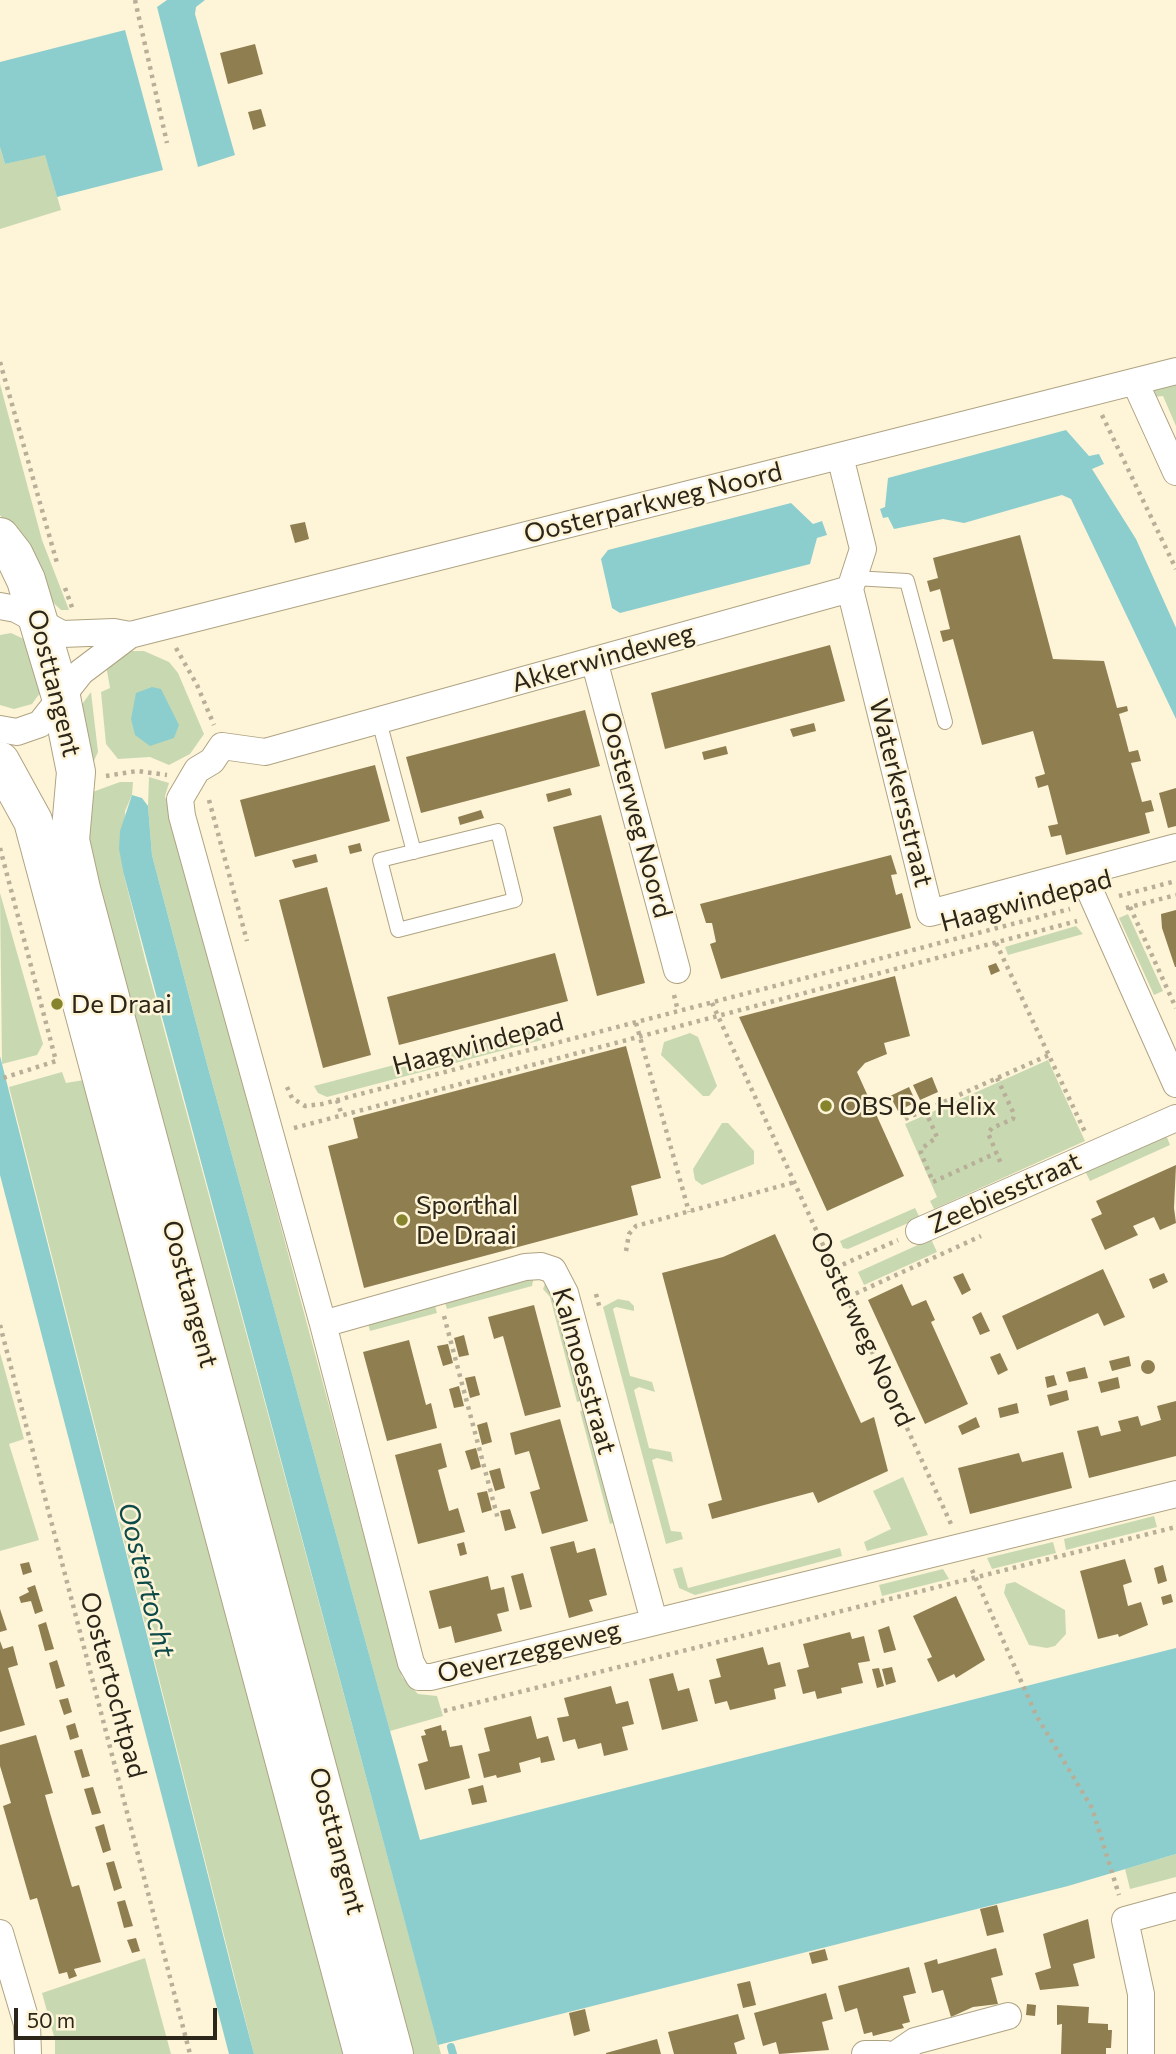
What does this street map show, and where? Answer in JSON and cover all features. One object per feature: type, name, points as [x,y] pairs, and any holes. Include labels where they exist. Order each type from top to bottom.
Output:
[{"type":"main road","name":"Oosttangent","points":[[0,537],[56,617],[61,697],[76,772],[70,840],[81,889],[394,2054]]},
{"type":"main road","name":"Oosttangent","points":[[0,761],[33,821],[363,2054]]},
{"type":"street","name":"Oosterparkweg Noord","points":[[0,729],[17,732],[40,724],[81,672],[130,635],[1176,371]]},
{"type":"street","points":[[1135,382],[1176,472]]},
{"type":"street","points":[[840,456],[863,549],[852,583]]},
{"type":"street","name":"Akkerwindeweg","points":[[222,746],[265,752],[594,660],[852,583]]},
{"type":"street","name":"Waterkersstraat","points":[[852,583],[930,913],[1176,847]]},
{"type":"street","name":"Oosterparkweg Noord","points":[[0,606],[56,617],[62,634],[114,632],[130,635]]},
{"type":"street","name":"Oosterweg Noord","points":[[594,660],[677,970]]},
{"type":"street","points":[[187,782],[197,770],[212,761],[222,746]]},
{"type":"street","name":"Oeverzeggeweg","points":[[187,782],[180,808],[323,1324],[411,1663],[419,1677],[431,1677],[1176,1494]]},
{"type":"street","points":[[1082,873],[1176,1084]]},
{"type":"street","name":"Zeebiesstraat","points":[[919,1231],[1176,1118]]},
{"type":"street","name":"Kalmoesstraat","points":[[323,1324],[441,1303],[525,1267],[541,1266],[553,1270],[560,1279],[654,1621]]},
{"type":"street","points":[[1141,2054],[1141,1994],[1125,1920],[1176,1906]]},
{"type":"street","points":[[0,1933],[27,2024],[27,2054]]},
{"type":"street","points":[[896,2054],[915,2041],[1009,2015]]},
{"type":"street","points":[[865,2054],[886,2054]]},
{"type":"lane","points":[[852,583],[907,581],[945,722]]},
{"type":"lane","points":[[379,720],[414,852]]},
{"type":"lane","points":[[498,831],[515,900],[398,930],[380,860],[414,852],[498,831]]},
{"type":"path","points":[[135,0],[167,143]]},
{"type":"path","points":[[0,362],[60,572]]},
{"type":"path","points":[[1091,393],[1176,569]]},
{"type":"path","points":[[56,617],[64,584]]},
{"type":"path","points":[[164,625],[197,685],[222,746]]},
{"type":"path","points":[[75,785],[137,771],[153,771],[187,782],[210,801],[249,949]]},
{"type":"path","points":[[0,848],[56,1061],[0,1079]]},
{"type":"path","name":"Haagwindepad","points":[[285,1084],[292,1098],[305,1106],[337,1100],[712,1003],[1098,909],[1176,881]]},
{"type":"path","points":[[295,1142],[292,1128],[996,943],[1098,909],[1130,907],[1176,895]]},
{"type":"path","points":[[1130,907],[1176,1007]]},
{"type":"path","points":[[996,943],[1094,1154]]},
{"type":"path","name":"Oosterweg Noord","points":[[712,1003],[1010,1657],[1049,1739],[1092,1808],[1113,1874]]},
{"type":"path","points":[[636,1023],[689,1212]]},
{"type":"path","points":[[905,1119],[1049,1055]]},
{"type":"path","points":[[997,1078],[1014,1116],[988,1133],[1014,1189]]},
{"type":"path","points":[[337,1100],[342,1115]]},
{"type":"path","points":[[925,1110],[937,1136],[921,1149],[920,1153],[933,1182],[996,1153]]},
{"type":"path","points":[[626,1251],[629,1234],[636,1226],[794,1182]]},
{"type":"path","name":"Zeebiesstraat","points":[[835,1268],[919,1231]]},
{"type":"path","points":[[596,1294],[602,1318]]},
{"type":"path","points":[[441,1303],[456,1312]]},
{"type":"path","points":[[431,1319],[441,1303]]},
{"type":"path","points":[[441,1303],[498,1519]]},
{"type":"path","name":"Oostertochtpad","points":[[0,1325],[190,2054]]},
{"type":"path","points":[[444,1711],[1176,1527]]},
{"type":"green space","points":[[0,147],[5,164],[45,154],[61,210],[0,229]]},
{"type":"green space","points":[[1176,382],[1176,426],[1163,396],[1153,397],[1155,388]]},
{"type":"green space","points":[[0,384],[42,540],[69,610],[61,610],[45,595],[18,539],[0,515]]},
{"type":"green space","points":[[11,633],[26,640],[43,689],[32,704],[14,709],[0,705],[0,635]]},
{"type":"green space","points":[[130,651],[144,651],[169,662],[178,673],[204,734],[190,754],[169,765],[150,757],[118,759],[106,744],[101,692],[110,688],[106,665]]},
{"type":"green space","points":[[91,692],[98,752],[93,763],[80,707]]},
{"type":"green space","points":[[149,777],[169,783],[165,796],[402,1677],[418,1694],[437,1696],[443,1716],[390,1731],[152,855],[148,806]]},
{"type":"green space","points":[[120,782],[133,782],[132,795],[125,811],[124,875],[145,959],[441,2054],[405,2054],[86,860],[87,794]]},
{"type":"green space","points":[[0,893],[43,1044],[37,1055],[2,1064]]},
{"type":"green space","points":[[1128,914],[1163,991],[1154,995],[1119,918]]},
{"type":"green space","points":[[1076,926],[1083,934],[1008,955],[1005,947]]},
{"type":"green space","points":[[539,1027],[542,1040],[327,1097],[318,1093],[314,1086]]},
{"type":"green space","points":[[690,1033],[698,1037],[717,1086],[709,1096],[703,1096],[661,1055],[664,1042]]},
{"type":"green space","points":[[1048,1060],[1085,1141],[934,1209],[930,1201],[937,1197],[905,1124]]},
{"type":"green space","points":[[62,1072],[66,1083],[84,1080],[350,2054],[254,2054],[9,1087]]},
{"type":"green space","points":[[722,1123],[728,1123],[754,1151],[754,1164],[702,1185],[695,1180],[693,1169]]},
{"type":"green space","points":[[1166,1135],[1170,1145],[1090,1181],[1085,1171]]},
{"type":"green space","points":[[915,1208],[920,1218],[848,1249],[843,1248],[840,1241]]},
{"type":"green space","points":[[931,1239],[937,1252],[864,1285],[858,1272]]},
{"type":"green space","points":[[534,1276],[532,1286],[447,1309],[444,1300]]},
{"type":"green space","points":[[547,1279],[588,1399],[577,1402],[550,1297],[543,1289]]},
{"type":"green space","points":[[618,1299],[629,1301],[634,1306],[634,1311],[616,1307],[613,1309],[630,1376],[652,1382],[655,1392],[639,1387],[634,1390],[649,1448],[671,1452],[673,1462],[657,1458],[652,1460],[671,1531],[681,1532],[683,1539],[666,1544],[603,1307]]},
{"type":"green space","points":[[434,1302],[437,1313],[370,1331],[367,1320]]},
{"type":"green space","points":[[0,1353],[24,1439],[9,1444],[39,1540],[0,1551]]},
{"type":"green space","points":[[590,1409],[620,1521],[610,1524],[580,1411]]},
{"type":"green space","points":[[903,1477],[928,1535],[867,1551],[864,1542],[891,1529],[873,1491]]},
{"type":"green space","points":[[1154,1516],[1157,1527],[1066,1550],[1064,1539]]},
{"type":"green space","points":[[1053,1542],[1056,1553],[992,1569],[987,1558]]},
{"type":"green space","points":[[840,1548],[842,1556],[695,1595],[679,1588],[673,1569],[682,1567],[688,1588]]},
{"type":"green space","points":[[943,1569],[949,1579],[882,1596],[879,1585]]},
{"type":"green space","points":[[1015,1582],[1065,1610],[1066,1634],[1055,1646],[1047,1648],[1029,1645],[1004,1593],[1006,1584]]},
{"type":"green space","points":[[1176,1854],[1176,1877],[1130,1889],[1125,1869]]},
{"type":"green space","points":[[145,1958],[171,2054],[55,2054],[55,2040],[42,1993]]},
{"type":"water","points":[[167,0],[205,0],[196,7],[195,14],[235,155],[198,167],[157,7]]},
{"type":"water","points":[[125,30],[163,170],[57,197],[45,155],[5,164],[0,147],[0,62]]},
{"type":"water","points":[[1066,430],[1089,456],[1099,454],[1104,464],[1092,469],[1136,539],[1176,628],[1176,719],[1071,499],[1062,495],[964,523],[943,519],[894,529],[888,517],[883,518],[880,509],[885,507],[888,478]]},
{"type":"water","points":[[791,503],[813,524],[822,521],[827,535],[817,538],[810,564],[620,613],[612,608],[601,559],[608,550]]},
{"type":"water","points":[[152,687],[161,689],[179,725],[174,738],[150,746],[135,735],[131,719],[136,693]]},
{"type":"water","points":[[132,795],[142,798],[148,806],[152,855],[420,1840],[1176,1648],[1176,1854],[1068,1886],[438,2045],[124,875],[119,849],[120,831]]},
{"type":"water","points":[[0,1056],[254,2054],[229,2054],[0,1175]]},
{"type":"building","points":[[255,44],[263,74],[228,84],[220,53]]},
{"type":"building","points":[[261,109],[266,126],[253,130],[248,112]]},
{"type":"building","points":[[305,522],[309,539],[295,543],[290,525]]},
{"type":"building","points":[[1020,535],[1053,659],[1104,661],[1117,708],[1127,706],[1128,711],[1119,714],[1129,752],[1138,750],[1141,761],[1131,763],[1142,802],[1151,800],[1154,811],[1145,813],[1150,833],[1066,855],[1061,835],[1051,837],[1048,826],[1058,824],[1048,785],[1038,788],[1035,777],[1045,774],[1033,731],[982,745],[953,639],[943,642],[940,631],[950,629],[940,589],[930,592],[927,581],[938,578],[933,558]]},
{"type":"building","points":[[830,645],[845,701],[665,749],[651,693]]},
{"type":"building","points":[[585,710],[600,766],[421,813],[406,757]]},
{"type":"building","points":[[814,723],[816,731],[793,737],[790,729]]},
{"type":"building","points":[[726,746],[728,754],[704,760],[702,752]]},
{"type":"building","points":[[375,765],[390,821],[255,857],[240,800]]},
{"type":"building","points":[[570,788],[572,795],[548,802],[546,794]]},
{"type":"building","points":[[1176,788],[1176,826],[1168,828],[1159,793]]},
{"type":"building","points":[[481,810],[484,818],[460,825],[458,817]]},
{"type":"building","points":[[601,815],[645,983],[597,996],[553,827]]},
{"type":"building","points":[[360,843],[362,851],[350,854],[348,846]]},
{"type":"building","points":[[316,854],[318,862],[295,868],[292,860]]},
{"type":"building","points":[[891,855],[897,874],[891,875],[896,895],[902,893],[911,928],[721,979],[710,944],[716,942],[712,923],[706,923],[700,904]]},
{"type":"building","points":[[327,887],[371,1055],[323,1068],[279,900]]},
{"type":"building","points":[[1176,910],[1175,967],[1162,928],[1161,914]]},
{"type":"building","points":[[555,953],[568,1001],[399,1045],[387,997]]},
{"type":"building","points":[[996,963],[1000,971],[991,975],[988,966]]},
{"type":"building","name":"OBS De Helix","points":[[895,976],[910,1036],[884,1043],[887,1054],[865,1063],[857,1072],[904,1176],[827,1211],[739,1017]]},
{"type":"building","points":[[626,1046],[661,1178],[631,1186],[638,1215],[364,1288],[328,1146],[358,1138],[353,1118]]},
{"type":"building","points":[[932,1077],[938,1092],[920,1100],[913,1085]]},
{"type":"building","points":[[909,1087],[916,1102],[898,1111],[890,1096]]},
{"type":"building","points":[[1176,1165],[1176,1223],[1160,1230],[1154,1217],[1133,1226],[1138,1235],[1105,1250],[1091,1219],[1102,1214],[1096,1201]]},
{"type":"building","points":[[775,1234],[861,1423],[874,1417],[888,1471],[818,1503],[813,1492],[712,1519],[708,1504],[722,1500],[662,1273],[723,1257]]},
{"type":"building","points":[[1103,1269],[1125,1317],[1104,1326],[1098,1313],[1017,1350],[1002,1316]]},
{"type":"building","points":[[963,1273],[971,1290],[962,1295],[953,1277]]},
{"type":"building","points":[[1164,1273],[1168,1282],[1153,1289],[1149,1279]]},
{"type":"building","points":[[902,1284],[912,1306],[926,1300],[935,1320],[931,1322],[968,1404],[925,1424],[868,1300]]},
{"type":"building","points":[[534,1305],[561,1407],[525,1416],[503,1336],[494,1339],[488,1317]]},
{"type":"building","points":[[981,1312],[990,1331],[980,1335],[972,1317]]},
{"type":"building","points":[[464,1335],[469,1355],[459,1357],[454,1338]]},
{"type":"building","points":[[409,1340],[426,1405],[431,1403],[437,1428],[387,1441],[363,1352]]},
{"type":"building","points":[[448,1344],[453,1363],[443,1366],[437,1346]]},
{"type":"building","points":[[1000,1353],[1008,1370],[998,1375],[990,1357]]},
{"type":"building","points":[[1129,1356],[1131,1366],[1112,1371],[1109,1361]]},
{"type":"building","points":[[1145,1360],[1151,1360],[1155,1367],[1151,1374],[1145,1374],[1141,1370],[1141,1364]]},
{"type":"building","points":[[1085,1367],[1088,1378],[1069,1382],[1066,1372]]},
{"type":"building","points":[[1054,1375],[1057,1385],[1047,1388],[1045,1377]]},
{"type":"building","points":[[475,1376],[480,1395],[470,1398],[465,1378]]},
{"type":"building","points":[[1118,1377],[1120,1388],[1101,1393],[1098,1382]]},
{"type":"building","points":[[459,1386],[464,1406],[454,1408],[449,1389]]},
{"type":"building","points":[[1067,1390],[1069,1400],[1050,1406],[1047,1395]]},
{"type":"building","points":[[1176,1401],[1176,1456],[1089,1478],[1077,1431],[1098,1426],[1101,1436],[1121,1431],[1118,1421],[1138,1416],[1141,1426],[1161,1420],[1157,1406]]},
{"type":"building","points":[[1017,1403],[1019,1413],[1000,1418],[998,1408]]},
{"type":"building","points":[[976,1417],[980,1427],[962,1435],[958,1426]]},
{"type":"building","points":[[560,1419],[588,1521],[542,1534],[530,1492],[540,1489],[529,1451],[515,1455],[510,1433]]},
{"type":"building","points":[[487,1422],[492,1442],[482,1445],[477,1425]]},
{"type":"building","points":[[441,1443],[447,1467],[438,1470],[449,1511],[458,1508],[465,1532],[418,1544],[395,1455]]},
{"type":"building","points":[[476,1448],[481,1467],[471,1470],[465,1451]]},
{"type":"building","points":[[1063,1452],[1072,1488],[970,1514],[958,1468],[1019,1453],[1022,1462]]},
{"type":"building","points":[[500,1468],[505,1488],[495,1491],[489,1471]]},
{"type":"building","points":[[487,1491],[492,1510],[482,1513],[477,1493]]},
{"type":"building","points":[[510,1509],[516,1528],[505,1531],[500,1511]]},
{"type":"building","points":[[574,1541],[577,1553],[595,1548],[607,1595],[589,1600],[593,1611],[569,1618],[550,1547]]},
{"type":"building","points":[[464,1542],[467,1554],[460,1556],[457,1544]]},
{"type":"building","points":[[1125,1559],[1132,1582],[1123,1585],[1128,1606],[1141,1602],[1148,1625],[1119,1637],[1118,1634],[1098,1639],[1080,1571]]},
{"type":"building","points":[[29,1562],[32,1572],[23,1575],[20,1564]]},
{"type":"building","points":[[1163,1565],[1167,1581],[1158,1584],[1154,1568]]},
{"type":"building","points":[[523,1573],[532,1607],[520,1610],[511,1576]]},
{"type":"building","points":[[488,1576],[491,1590],[504,1587],[509,1611],[497,1614],[502,1631],[455,1643],[451,1626],[439,1629],[429,1591]]},
{"type":"building","points":[[35,1585],[43,1611],[35,1614],[31,1601],[21,1603],[19,1597],[29,1592],[27,1588]]},
{"type":"building","points":[[1171,1594],[1173,1602],[1163,1605],[1161,1597]]},
{"type":"building","points":[[956,1596],[985,1660],[956,1678],[954,1674],[938,1682],[927,1659],[932,1657],[913,1616]]},
{"type":"building","points":[[0,1609],[7,1630],[0,1632]]},
{"type":"building","points":[[46,1622],[54,1649],[45,1651],[38,1625]]},
{"type":"building","points":[[889,1626],[896,1650],[884,1653],[878,1630]]},
{"type":"building","points":[[850,1632],[852,1639],[864,1636],[870,1661],[858,1663],[863,1683],[841,1688],[842,1693],[817,1699],[815,1691],[803,1694],[797,1670],[809,1667],[803,1644]]},
{"type":"building","points":[[0,1641],[3,1649],[13,1646],[18,1665],[8,1668],[25,1725],[0,1732]]},
{"type":"building","points":[[763,1647],[768,1665],[780,1662],[786,1686],[774,1689],[776,1699],[730,1710],[727,1701],[715,1704],[709,1680],[721,1677],[716,1659]]},
{"type":"building","points":[[57,1660],[65,1686],[56,1689],[49,1663]]},
{"type":"building","points":[[892,1667],[896,1682],[886,1685],[882,1669]]},
{"type":"building","points":[[879,1668],[884,1686],[877,1688],[872,1669]]},
{"type":"building","points":[[673,1673],[678,1691],[689,1688],[698,1721],[662,1730],[649,1679]]},
{"type":"building","points":[[611,1686],[616,1704],[628,1701],[634,1724],[622,1727],[628,1750],[604,1756],[601,1743],[578,1749],[575,1739],[563,1742],[557,1718],[569,1716],[564,1698]]},
{"type":"building","points":[[68,1698],[72,1712],[64,1715],[59,1700]]},
{"type":"building","points":[[531,1716],[537,1739],[548,1736],[555,1760],[541,1763],[540,1757],[519,1763],[521,1772],[484,1778],[478,1754],[490,1751],[484,1728]]},
{"type":"building","points":[[75,1723],[79,1737],[70,1740],[66,1726]]},
{"type":"building","points":[[441,1725],[442,1731],[446,1730],[450,1747],[462,1745],[470,1778],[425,1790],[418,1764],[428,1761],[421,1736],[426,1735],[424,1730]]},
{"type":"building","points":[[36,1735],[53,1793],[45,1795],[50,1813],[72,1887],[79,1885],[101,1962],[74,1969],[77,1976],[69,1979],[67,1972],[59,1974],[37,1898],[30,1900],[3,1806],[11,1803],[0,1766],[0,1745]]},
{"type":"building","points":[[82,1749],[90,1776],[82,1778],[74,1751]]},
{"type":"building","points":[[483,1785],[487,1802],[472,1805],[468,1789]]},
{"type":"building","points":[[93,1787],[101,1813],[92,1815],[84,1789]]},
{"type":"building","points":[[104,1824],[111,1850],[103,1853],[95,1827]]},
{"type":"building","points":[[114,1861],[122,1888],[114,1891],[106,1863]]},
{"type":"building","points":[[125,1900],[133,1926],[124,1928],[117,1902]]},
{"type":"building","points":[[997,1905],[1004,1932],[987,1936],[980,1909]]},
{"type":"building","points":[[1088,1919],[1095,1958],[1073,1964],[1079,1986],[1040,1990],[1035,1973],[1051,1968],[1043,1934]]},
{"type":"building","points":[[136,1938],[140,1951],[132,1953],[127,1940]]},
{"type":"building","points":[[996,1948],[1003,1975],[991,1978],[998,2004],[973,2007],[951,2017],[943,1990],[932,1993],[924,1963],[937,1959],[938,1964]]},
{"type":"building","points":[[825,1949],[828,1960],[812,1964],[809,1953]]},
{"type":"building","points":[[909,1967],[916,1993],[903,1996],[910,2022],[902,2024],[904,2028],[873,2036],[872,2032],[864,2034],[857,2008],[845,2012],[838,1986]]},
{"type":"building","points":[[750,1981],[756,2005],[743,2008],[737,1984]]},
{"type":"building","points":[[826,1993],[833,2019],[822,2022],[829,2050],[779,2054],[776,2042],[763,2046],[754,2013]]},
{"type":"building","points":[[1027,2004],[1036,2005],[1035,2016],[1026,2015]]},
{"type":"building","points":[[1057,2005],[1089,2007],[1088,2023],[1108,2024],[1108,2030],[1112,2030],[1111,2048],[1106,2048],[1106,2054],[1061,2054],[1062,2024],[1057,2025]]},
{"type":"building","points":[[585,2009],[590,2031],[574,2036],[569,2013]]},
{"type":"building","points":[[738,2014],[745,2039],[734,2043],[737,2054],[674,2054],[668,2032]]},
{"type":"building","points":[[657,2039],[661,2054],[606,2054],[606,2053]]},
{"type":"waterway","points":[[451,2047],[453,2054]]},
{"type":"place","name":"De Draai","points":[[57,1004]]},
{"type":"place","name":"OBS De Helix","points":[[826,1106]]},
{"type":"place","name":"Sporthal De Draai","points":[[402,1220]]},
{"type":"water label","name":"Oostertocht","points":[[146,1580]]}]
